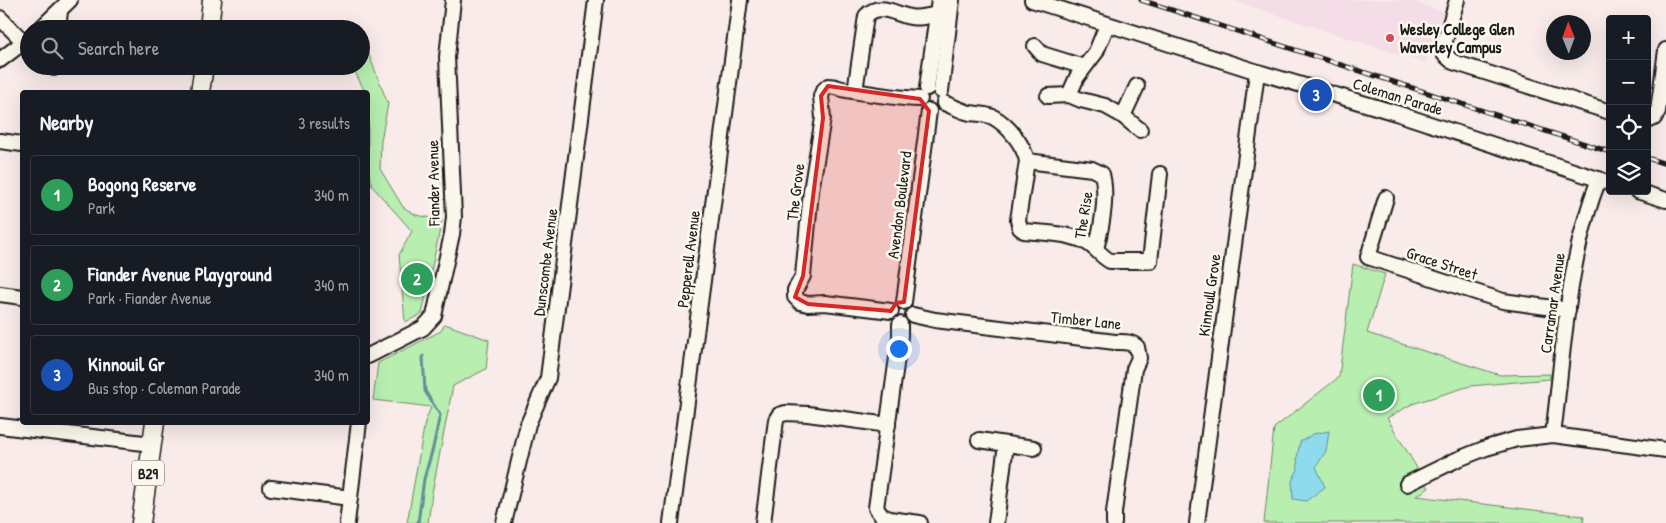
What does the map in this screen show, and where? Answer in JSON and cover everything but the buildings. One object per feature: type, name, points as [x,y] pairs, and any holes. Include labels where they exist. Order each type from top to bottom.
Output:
[{"type":"main road","points":[[210,20],[212,0]]},
{"type":"main road","points":[[200,90],[203,75]]},
{"type":"main road","name":"B29","points":[[141,523],[155,425]]},
{"type":"street","points":[[50,20],[70,0]]},
{"type":"street","name":"Fiander Avenue","points":[[370,355],[423,328],[434,316],[454,217],[446,57],[452,0]]},
{"type":"street","name":"Dunscombe Avenue","points":[[504,523],[528,424],[548,378],[596,0]]},
{"type":"street","name":"Pepperell Avenue","points":[[671,523],[740,0]]},
{"type":"street","points":[[939,0],[923,94],[922,106],[929,111],[939,110],[942,97],[952,0]]},
{"type":"street","name":"Coleman Parade","points":[[1032,0],[1258,72],[1396,112],[1604,181]]},
{"type":"street","points":[[1457,0],[1444,44],[1444,54],[1453,62],[1606,111]]},
{"type":"street","points":[[855,91],[866,16],[871,11],[877,9],[891,11],[910,17],[938,14]]},
{"type":"street","points":[[59,20],[60,11]]},
{"type":"street","points":[[0,18],[20,34]]},
{"type":"street","points":[[1069,95],[1077,77],[1096,52],[1107,25]]},
{"type":"street","points":[[0,60],[20,45]]},
{"type":"street","points":[[1036,46],[1042,54],[1084,67]]},
{"type":"street","points":[[1651,120],[1658,111],[1666,50]]},
{"type":"street","name":"Kinnoull Grove","points":[[1197,523],[1258,72]]},
{"type":"street","name":"The Grove","points":[[891,312],[824,303],[808,304],[800,302],[795,297],[795,290],[803,276],[810,191],[823,118],[821,96],[823,90],[828,86],[896,98],[923,94]]},
{"type":"street","points":[[1123,116],[1137,86]]},
{"type":"street","points":[[923,94],[935,88],[942,97],[968,112],[995,118],[1022,146],[1026,154],[1026,160]]},
{"type":"street","points":[[1048,96],[1069,95],[1105,106],[1123,116],[1140,130]]},
{"type":"street","name":"Avendon Boulevard","points":[[904,302],[929,111]]},
{"type":"street","points":[[0,141],[20,144]]},
{"type":"street","name":"The Rise","points":[[1096,249],[1106,187],[1102,174],[1092,169],[1026,160],[1018,220],[1020,228],[1024,231],[1075,238],[1089,243],[1105,259],[1110,261],[1150,261],[1160,174]]},
{"type":"street","name":"Carramar Avenue","points":[[1553,435],[1568,310],[1578,249],[1604,181]]},
{"type":"street","points":[[1650,195],[1666,200]]},
{"type":"street","name":"Grace Street","points":[[1386,198],[1368,257],[1503,301],[1568,310]]},
{"type":"street","points":[[0,294],[20,297]]},
{"type":"street","points":[[904,302],[910,306],[913,315],[909,322],[900,324],[893,320],[891,312],[895,305],[904,302]]},
{"type":"street","name":"Timber Lane","points":[[913,315],[935,320],[1128,342],[1137,347],[1139,358],[1134,369],[1114,523]]},
{"type":"street","points":[[900,324],[900,336],[876,508],[881,515],[888,519],[920,523]]},
{"type":"street","points":[[763,523],[776,420],[779,415],[786,413],[808,414],[888,425]]},
{"type":"street","points":[[347,523],[359,425]]},
{"type":"street","points":[[0,426],[152,444]]},
{"type":"street","points":[[1407,484],[1456,460],[1486,448],[1517,440],[1553,435],[1666,450]]},
{"type":"street","points":[[979,440],[1034,448]]},
{"type":"street","points":[[996,523],[1006,444]]},
{"type":"street","points":[[271,488],[350,498]]},
{"type":"highlighted area","points":[[828,86],[920,99],[929,111],[904,302],[896,303],[891,311],[808,304],[795,297],[803,276],[823,118],[821,96]]},
{"type":"shaded area","name":"Wesley College Glen Waverley Campus","points":[[1232,0],[1408,0],[1443,12],[1425,63]]},
{"type":"green space","points":[[370,58],[388,104],[381,140],[380,169],[403,207],[416,215],[442,220],[422,314],[405,322],[399,255],[412,231],[372,186],[370,178],[370,90],[364,90],[356,75],[370,75]]},
{"type":"green space","points":[[1353,264],[1385,274],[1367,333],[1500,375],[1550,374],[1550,379],[1470,386],[1412,404],[1387,418],[1429,488],[1416,496],[1584,516],[1583,523],[1264,523],[1274,428],[1339,377]]},
{"type":"green space","points":[[445,324],[489,340],[486,369],[453,386],[428,523],[407,523],[425,422],[431,407],[373,400],[378,363],[441,331]]},
{"type":"water","points":[[1329,431],[1326,451],[1316,467],[1325,487],[1306,501],[1293,499],[1292,481],[1298,469],[1297,458],[1300,442],[1313,434]]},
{"type":"waterway","points":[[418,523],[424,479],[440,415],[425,391],[423,356]]},
{"type":"railway","points":[[1141,0],[1606,151]]},
{"type":"railway","points":[[1651,159],[1666,164]]},
{"type":"place","name":"Wesley College Glen Waverley Campus","points":[[1390,38]]},
{"type":"place","name":"Kinnouil Gr","points":[[1316,95]]},
{"type":"place","name":"Fiander Avenue Playground","points":[[417,279]]},
{"type":"place","name":"Bogong Reserve","points":[[1379,395]]}]
